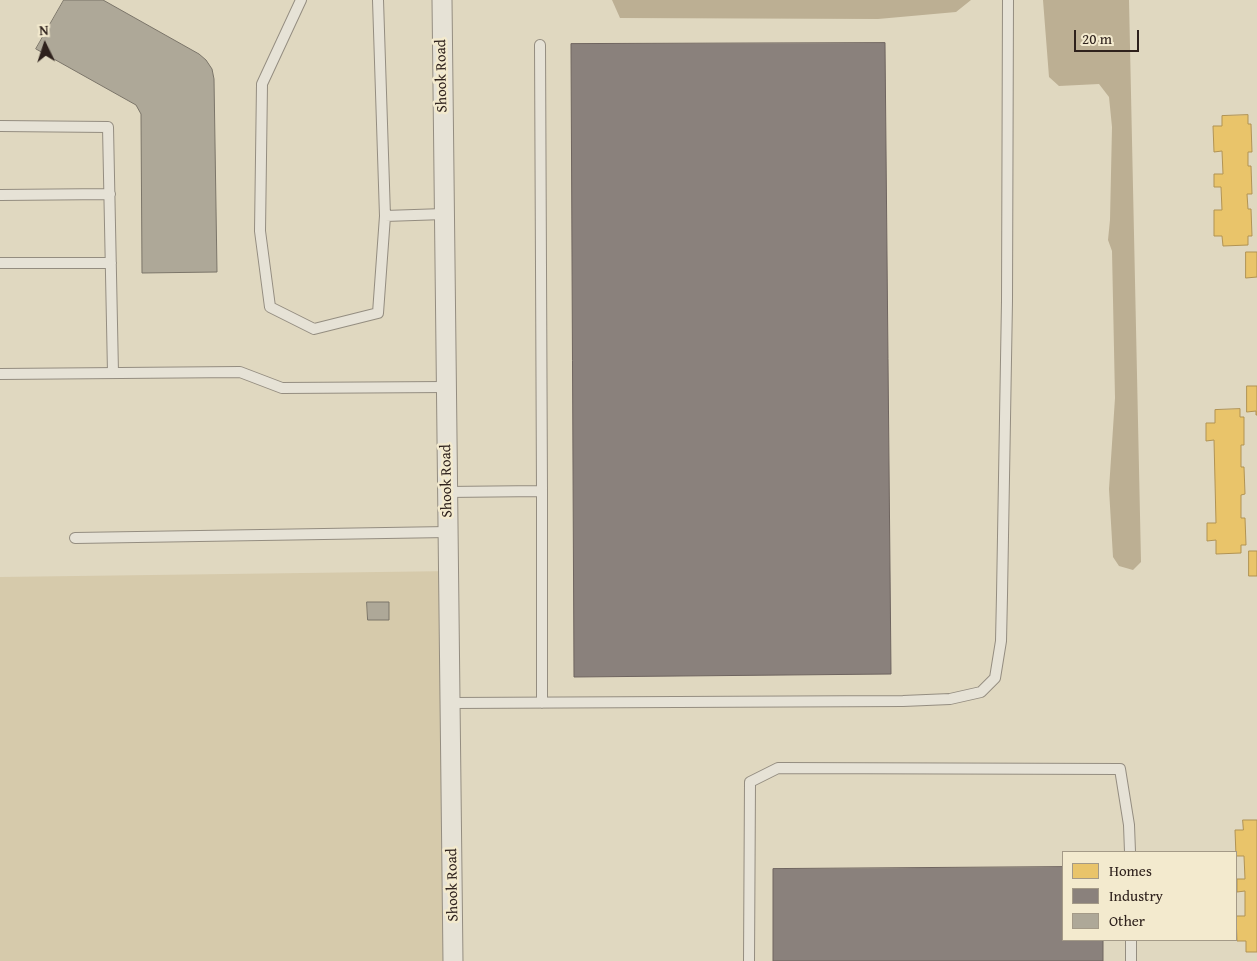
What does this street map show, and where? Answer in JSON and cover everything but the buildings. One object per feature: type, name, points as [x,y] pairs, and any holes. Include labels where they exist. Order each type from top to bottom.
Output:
[{"type":"street","name":"Shook Road","points":[[442,0],[446,492],[454,961]]},
{"type":"lane","points":[[301,0],[262,84],[260,231],[270,307],[314,329],[378,313],[385,216],[378,0]]},
{"type":"lane","points":[[451,703],[903,701],[950,699],[982,692],[995,678],[1001,641],[1002,595],[1007,291],[1008,0]]},
{"type":"lane","points":[[540,46],[542,703]]},
{"type":"lane","points":[[0,126],[108,127],[113,373]]},
{"type":"lane","points":[[0,195],[110,194]]},
{"type":"lane","points":[[385,216],[444,214]]},
{"type":"lane","points":[[0,264],[111,263]]},
{"type":"lane","points":[[0,374],[240,372],[282,388],[446,387]]},
{"type":"lane","points":[[446,492],[542,491]]},
{"type":"lane","points":[[75,538],[448,532]]},
{"type":"lane","points":[[748,961],[750,782],[778,768],[1120,769],[1129,825],[1130,851]]},
{"type":"lane","points":[[1130,941],[1131,961]]},
{"type":"shaded area","points":[[612,0],[971,0],[956,12],[878,19],[620,18]]},
{"type":"shaded area","points":[[1043,0],[1129,0],[1141,562],[1133,570],[1119,566],[1113,557],[1109,489],[1115,398],[1112,251],[1108,240],[1112,127],[1109,97],[1099,84],[1059,86],[1049,77]]},
{"type":"shaded area","points":[[455,571],[449,961],[0,961],[0,577]]}]
